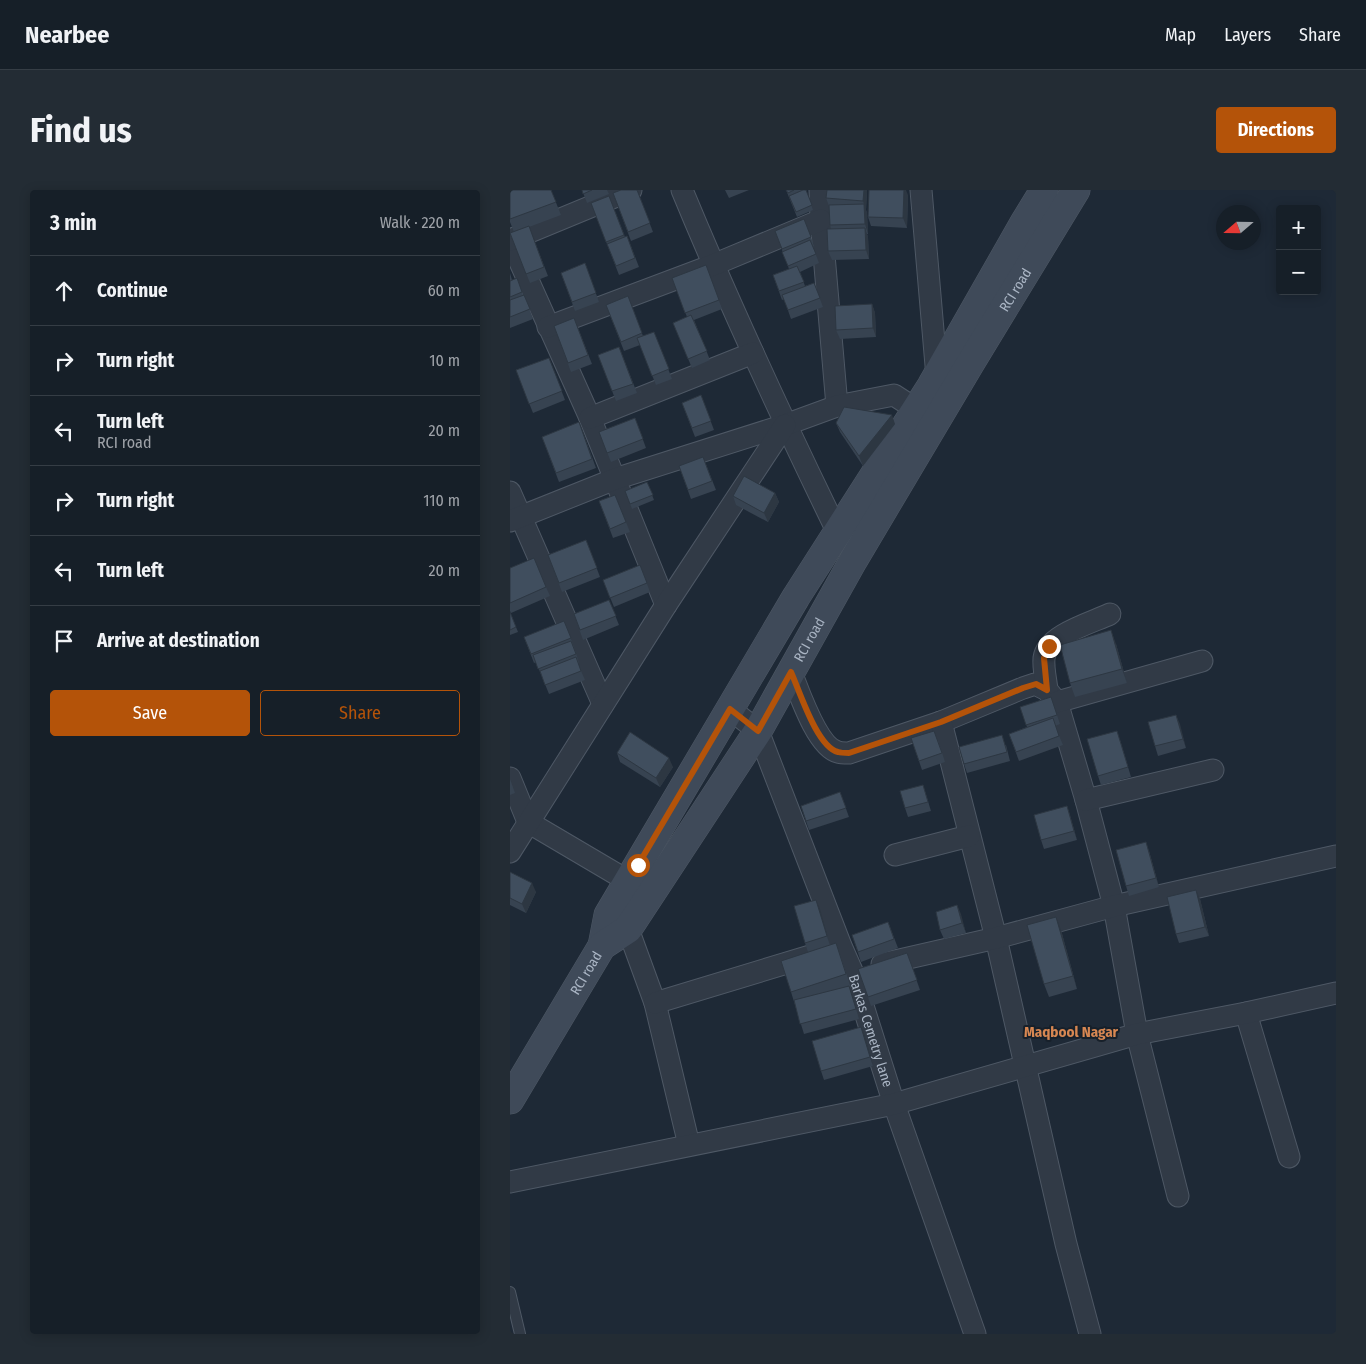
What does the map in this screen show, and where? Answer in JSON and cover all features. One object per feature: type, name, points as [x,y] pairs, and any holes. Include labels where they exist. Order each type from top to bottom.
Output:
[{"type":"street","points":[[631,190],[510,240],[590,418],[666,605]]},
{"type":"street","points":[[682,190],[713,265],[785,425],[838,533]]},
{"type":"street","points":[[820,190],[837,406]]},
{"type":"street","points":[[921,190],[937,377]]},
{"type":"street","points":[[689,1145],[655,1003],[618,922],[628,881],[796,597],[838,533],[926,416],[937,377],[1025,220],[1044,190]]},
{"type":"street","name":"RCI road","points":[[510,1100],[618,922],[758,731],[853,561],[926,416],[1076,190]]},
{"type":"street","points":[[548,327],[713,265],[821,220]]},
{"type":"street","points":[[590,418],[753,353]]},
{"type":"street","points":[[515,518],[615,479],[785,425],[837,406],[894,395],[926,416]]},
{"type":"street","points":[[510,852],[666,605],[785,425]]},
{"type":"street","points":[[510,492],[515,518],[603,704]]},
{"type":"street","points":[[1110,614],[1057,638],[1049,646],[1044,658],[1052,696],[1086,800],[1114,906],[1137,1034],[1178,1196]]},
{"type":"street","points":[[1052,696],[1202,661]]},
{"type":"street","points":[[791,672],[819,737],[829,748],[838,752],[849,753],[941,722],[1036,684],[1052,696]]},
{"type":"street","points":[[730,709],[758,731]]},
{"type":"street","points":[[941,722],[996,938],[1066,1244],[1090,1334]]},
{"type":"street","name":"Barkas Cemetry lane","points":[[758,731],[852,971],[894,1104],[975,1334]]},
{"type":"street","points":[[1086,800],[1213,770]]},
{"type":"street","points":[[510,778],[528,822],[628,881]]},
{"type":"street","points":[[894,855],[969,836]]},
{"type":"street","points":[[852,971],[996,938],[1114,906],[1336,856]]},
{"type":"street","points":[[655,1003],[841,946]]},
{"type":"street","points":[[510,1182],[894,1104],[1137,1034],[1336,993]]},
{"type":"street","points":[[1246,1013],[1289,1157]]},
{"type":"lane","points":[[510,1292],[520,1334]]},
{"type":"building","points":[[510,190],[551,190],[556,202],[510,219]]},
{"type":"building","points":[[582,190],[592,190],[583,194]]},
{"type":"building","points":[[621,190],[637,190],[650,223],[628,232],[613,193]]},
{"type":"building","points":[[806,190],[812,205],[796,212],[789,196]]},
{"type":"building","points":[[827,190],[864,190],[863,201],[826,198]]},
{"type":"building","points":[[869,190],[904,190],[903,218],[868,217]]},
{"type":"building","points":[[609,196],[624,235],[606,242],[591,203]]},
{"type":"building","points":[[864,204],[865,224],[830,225],[829,205]]},
{"type":"building","points":[[804,219],[811,237],[782,249],[775,231]]},
{"type":"building","points":[[529,226],[544,267],[526,274],[510,233]]},
{"type":"building","points":[[865,228],[866,250],[828,251],[827,229]]},
{"type":"building","points":[[627,236],[635,258],[616,266],[607,244]]},
{"type":"building","points":[[810,240],[816,254],[788,266],[782,252]]},
{"type":"building","points":[[585,263],[596,293],[572,302],[561,273]]},
{"type":"building","points":[[706,265],[719,300],[685,313],[672,278]]},
{"type":"building","points":[[797,266],[804,282],[779,291],[773,275]]},
{"type":"building","points":[[517,278],[522,292],[510,297],[510,281]]},
{"type":"building","points":[[814,283],[820,298],[788,310],[782,295]]},
{"type":"building","points":[[524,295],[530,309],[510,317],[510,300]]},
{"type":"building","points":[[628,296],[642,333],[621,342],[606,305]]},
{"type":"building","points":[[872,304],[873,328],[836,330],[835,306]]},
{"type":"building","points":[[691,315],[707,351],[688,359],[673,323]]},
{"type":"building","points":[[574,318],[588,355],[568,363],[554,326]]},
{"type":"building","points":[[654,332],[669,369],[652,376],[637,338]]},
{"type":"building","points":[[619,347],[633,384],[612,391],[598,355]]},
{"type":"building","points":[[549,358],[562,391],[529,404],[516,370]]},
{"type":"building","points":[[701,395],[711,421],[692,428],[682,403]]},
{"type":"building","points":[[844,407],[892,415],[859,456],[836,423]]},
{"type":"building","points":[[635,418],[643,439],[607,453],[599,432]]},
{"type":"building","points":[[579,422],[592,459],[556,473],[542,437]]},
{"type":"building","points":[[703,457],[712,481],[688,490],[679,466]]},
{"type":"building","points":[[744,476],[775,493],[764,513],[733,496]]},
{"type":"building","points":[[647,482],[653,495],[630,504],[625,491]]},
{"type":"building","points":[[615,495],[626,522],[610,529],[599,501]]},
{"type":"building","points":[[586,540],[597,568],[559,583],[548,555]]},
{"type":"building","points":[[534,558],[546,587],[510,603],[510,568]]},
{"type":"building","points":[[640,565],[647,583],[610,598],[603,580]]},
{"type":"building","points":[[609,600],[616,616],[580,630],[574,614]]},
{"type":"building","points":[[510,612],[516,627],[510,630]]},
{"type":"building","points":[[564,621],[571,638],[531,654],[524,637]]},
{"type":"building","points":[[1111,630],[1122,669],[1070,683],[1060,645]]},
{"type":"building","points":[[571,641],[576,654],[538,669],[533,655]]},
{"type":"building","points":[[576,657],[581,671],[545,685],[540,671]]},
{"type":"building","points":[[1051,697],[1057,715],[1026,725],[1020,707]]},
{"type":"building","points":[[1176,715],[1183,739],[1155,746],[1148,722]]},
{"type":"building","points":[[1053,718],[1059,736],[1016,752],[1009,734]]},
{"type":"building","points":[[934,731],[942,753],[919,761],[911,738]]},
{"type":"building","points":[[1117,731],[1128,767],[1098,776],[1087,739]]},
{"type":"building","points":[[630,732],[669,758],[656,778],[617,753]]},
{"type":"building","points":[[1002,735],[1007,752],[964,764],[959,747]]},
{"type":"building","points":[[923,785],[928,802],[905,808],[900,791]]},
{"type":"building","points":[[840,792],[846,808],[806,821],[801,806]]},
{"type":"building","points":[[1067,806],[1074,831],[1041,840],[1034,815]]},
{"type":"building","points":[[1146,842],[1156,878],[1126,886],[1116,850]]},
{"type":"building","points":[[510,872],[532,883],[522,904],[510,898]]},
{"type":"building","points":[[1196,890],[1205,927],[1176,934],[1167,897]]},
{"type":"building","points":[[816,900],[827,936],[805,943],[794,906]]},
{"type":"building","points":[[957,905],[962,923],[940,930],[936,912]]},
{"type":"building","points":[[1056,917],[1073,976],[1044,984],[1027,925]]},
{"type":"building","points":[[888,922],[894,939],[858,952],[852,935]]},
{"type":"building","points":[[836,943],[846,974],[791,992],[781,961]]},
{"type":"building","points":[[907,953],[917,980],[868,997],[858,969]]},
{"type":"building","points":[[849,986],[856,1009],[800,1024],[794,1000]]},
{"type":"building","points":[[861,1027],[870,1057],[821,1071],[812,1041]]},
{"type":"district","name":"Maqbool Nagar","points":[[1071,1032]]},
{"type":"route","points":[[638,865],[730,709],[758,731],[791,672],[819,737],[829,748],[838,752],[849,753],[941,722],[1023,688],[1036,684],[1047,690],[1044,658],[1049,646]]}]
